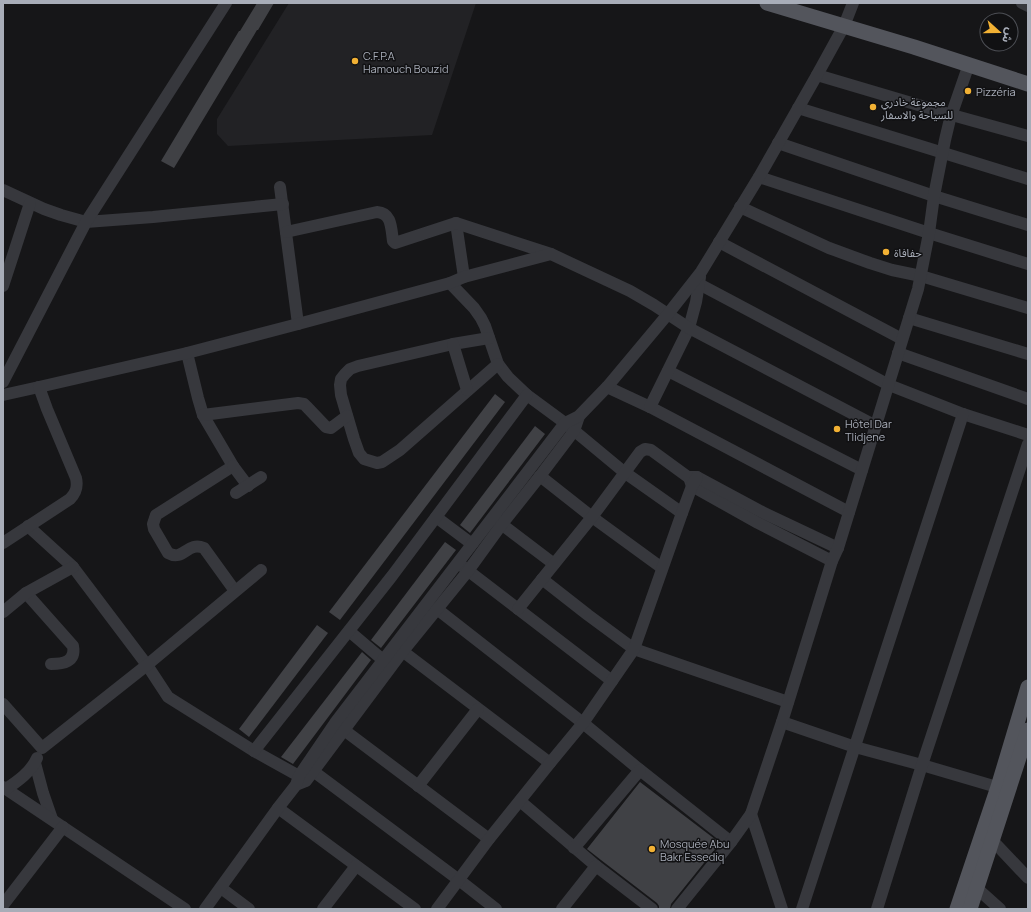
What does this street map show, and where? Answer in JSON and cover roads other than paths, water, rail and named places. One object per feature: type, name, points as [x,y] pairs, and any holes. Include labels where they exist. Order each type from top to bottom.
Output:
[{"type":"main road","points":[[776,4],[1028,82]]},
{"type":"main road","points":[[957,909],[972,884],[993,841],[1003,789],[1028,687]]},
{"type":"main road","points":[[970,909],[972,884],[1003,789],[1026,748],[1028,730]]},
{"type":"street","points":[[3,382],[86,222],[226,3]]},
{"type":"street","points":[[205,909],[278,808],[300,781],[335,723],[383,660],[399,648],[438,609],[468,571],[497,520],[569,427],[607,387],[700,278],[718,242],[759,177],[844,26],[853,3]]},
{"type":"street","points":[[1022,3],[1028,6]]},
{"type":"street","points":[[677,909],[731,842],[751,814],[782,722],[832,561],[838,548],[918,289],[943,152],[952,114],[970,64]]},
{"type":"street","points":[[817,74],[1028,136]]},
{"type":"street","points":[[798,108],[1028,179]]},
{"type":"street","points":[[778,143],[934,196],[1028,225]]},
{"type":"street","points":[[759,177],[929,234],[1028,264]]},
{"type":"street","points":[[280,187],[298,324]]},
{"type":"street","points":[[3,190],[30,203],[61,215],[86,222],[282,204]]},
{"type":"street","points":[[3,286],[30,203]]},
{"type":"street","points":[[740,207],[829,248],[863,261],[1028,308]]},
{"type":"street","points":[[286,232],[380,212],[384,213],[389,218],[394,243],[456,223],[551,254],[630,291],[689,328],[876,426]]},
{"type":"street","points":[[456,223],[464,277]]},
{"type":"street","points":[[718,242],[902,339]]},
{"type":"street","points":[[3,395],[187,353],[450,283],[464,277],[551,254]]},
{"type":"street","points":[[650,408],[689,328],[696,302],[700,278]]},
{"type":"street","points":[[700,278],[889,385],[963,414],[1028,435]]},
{"type":"street","points":[[450,283],[474,308],[481,318],[498,364],[508,377],[624,472],[682,513]]},
{"type":"street","points":[[909,318],[1028,354]]},
{"type":"street","points":[[489,338],[453,344],[350,369],[341,379],[341,395],[359,453],[364,459],[377,463],[382,462],[400,450],[498,364]]},
{"type":"street","points":[[453,344],[467,390]]},
{"type":"street","points":[[187,353],[203,415],[233,466],[248,486]]},
{"type":"street","points":[[898,353],[1028,399]]},
{"type":"street","points":[[668,371],[862,470]]},
{"type":"street","points":[[3,543],[70,499],[77,487],[76,478],[39,387]]},
{"type":"street","points":[[607,387],[849,512]]},
{"type":"street","points":[[254,751],[392,576],[527,394]]},
{"type":"street","points":[[203,415],[268,406],[304,404],[324,426],[331,428],[347,416]]},
{"type":"street","points":[[802,909],[963,414]]},
{"type":"street","points":[[300,781],[313,771],[344,730],[458,562],[472,544],[540,476],[569,427]]},
{"type":"street","points":[[877,909],[922,765],[1028,444]]},
{"type":"street","points":[[518,609],[592,517],[624,472],[640,452],[646,448],[758,523],[832,561]]},
{"type":"street","points":[[233,466],[156,515],[153,524],[168,553],[178,556],[197,546],[204,548],[236,591]]},
{"type":"street","points":[[540,476],[592,517],[662,568]]},
{"type":"street","points":[[236,493],[261,477]]},
{"type":"street","points":[[692,480],[838,548]]},
{"type":"street","points":[[437,909],[489,839],[583,723],[634,649],[682,513],[692,480]]},
{"type":"street","points":[[436,517],[472,544]]},
{"type":"street","points":[[497,520],[554,564]]},
{"type":"street","points":[[28,526],[73,567],[147,665],[168,697],[300,781]]},
{"type":"street","points":[[458,562],[612,681]]},
{"type":"street","points":[[3,612],[26,593],[73,567]]},
{"type":"street","points":[[4,788],[23,777],[35,763],[42,748],[147,665],[261,570]]},
{"type":"street","points":[[542,579],[588,616],[634,649],[788,702]]},
{"type":"street","points":[[26,593],[73,646],[74,650],[68,661],[62,664],[51,664]]},
{"type":"street","points":[[438,609],[731,842]]},
{"type":"street","points":[[349,631],[383,660]]},
{"type":"street","points":[[399,648],[550,763]]},
{"type":"street","points":[[3,704],[42,748]]},
{"type":"street","points":[[418,786],[478,709]]},
{"type":"street","points":[[782,722],[855,747],[1003,789]]},
{"type":"street","points":[[344,730],[489,839]]},
{"type":"street","points":[[35,763],[42,793],[52,819]]},
{"type":"street","points":[[574,848],[640,770]]},
{"type":"street","points":[[313,771],[496,909]]},
{"type":"street","points":[[4,788],[185,909]]},
{"type":"street","points":[[520,801],[574,848],[652,909]]},
{"type":"street","points":[[278,808],[415,909]]},
{"type":"street","points":[[751,814],[782,909]]},
{"type":"street","points":[[3,905],[63,828]]},
{"type":"street","points":[[993,841],[1028,878]]},
{"type":"street","points":[[323,909],[356,866]]},
{"type":"street","points":[[562,909],[596,866]]},
{"type":"street","points":[[972,884],[1000,909]]},
{"type":"street","points":[[221,888],[249,909]]},
{"type":"place","name":"C.F.P.A Hamouch Bouzid","points":[[355,61]]},
{"type":"place","name":"Pizzéria","points":[[968,91]]},
{"type":"place","name":"مجموعة خادري للسياحة والاسفار","points":[[873,107]]},
{"type":"place","name":"حفافاة","points":[[886,252]]},
{"type":"place","name":"Hôtel Dar Tlidjene","points":[[837,429]]},
{"type":"place","name":"Mosquée Abu Bakr Essediq","points":[[652,849]]}]
